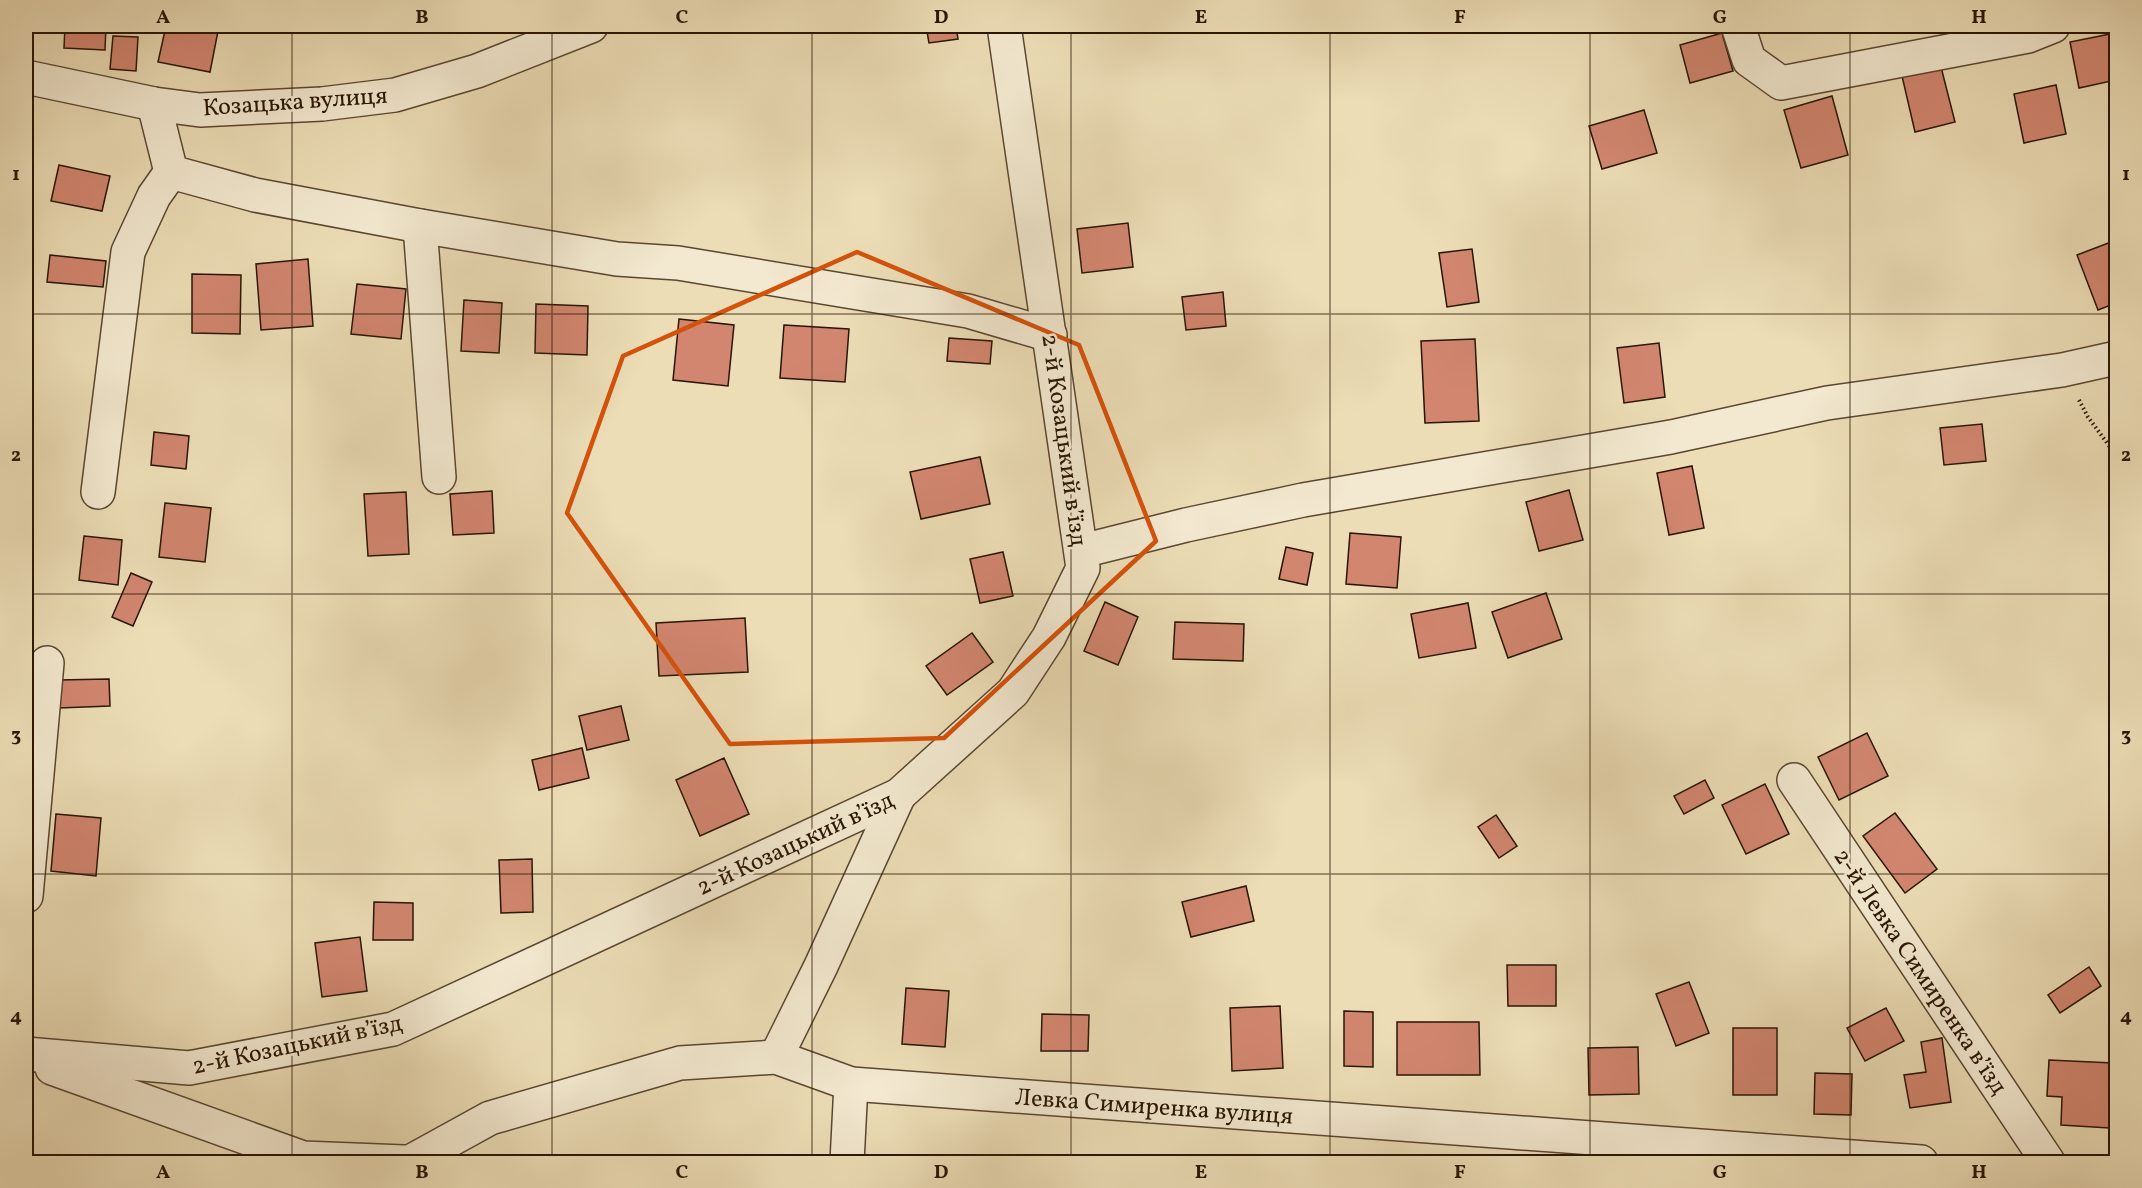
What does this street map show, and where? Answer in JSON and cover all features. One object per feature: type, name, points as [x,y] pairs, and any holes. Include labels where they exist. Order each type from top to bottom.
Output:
[{"type":"street","name":"Козацька вулиця","points":[[26,77],[154,104],[200,110],[322,104],[395,95],[477,71],[591,26]]},
{"type":"street","name":"2-й Козацький в’їзд","points":[[26,1055],[189,1068],[393,1029],[899,795],[1013,692],[1049,637],[1083,568],[1004,26]]},
{"type":"street","points":[[1738,26],[1749,60],[1780,83],[2028,36],[2053,26]]},
{"type":"street","points":[[98,492],[128,252],[154,196],[171,172],[154,104]]},
{"type":"street","points":[[171,172],[255,195],[420,226],[616,259],[678,263],[968,311],[1050,335]]},
{"type":"street","points":[[420,226],[440,477]]},
{"type":"street","points":[[1082,551],[1186,525],[1303,500],[1671,437],[1827,403],[2062,370],[2116,358]]},
{"type":"street","points":[[26,896],[47,663]]},
{"type":"street","name":"2-й Левка Симиренка в’їзд","points":[[1794,780],[2048,1162]]},
{"type":"street","points":[[776,1057],[821,966],[899,795]]},
{"type":"street","points":[[26,1055],[203,1124],[303,1158],[404,1162]]},
{"type":"street","name":"Левка Симиренка вулиця","points":[[410,1162],[490,1118],[680,1063],[776,1057],[851,1084],[1921,1162]]},
{"type":"street","points":[[847,1162],[851,1084]]},
{"type":"path","points":[[2062,370],[2088,417],[2116,455]]},
{"type":"highlighted area","points":[[857,252],[1079,345],[1156,541],[944,738],[730,744],[567,513],[623,356]]},
{"type":"building","points":[[65,26],[106,26],[105,50],[64,48]]},
{"type":"building","points":[[166,26],[219,26],[210,72],[158,62]]},
{"type":"building","points":[[926,26],[956,26],[958,39],[929,43]]},
{"type":"building","points":[[1722,33],[1733,71],[1690,83],[1680,45]]},
{"type":"building","points":[[2115,33],[2116,80],[2079,88],[2070,42]]},
{"type":"building","points":[[113,36],[138,37],[136,71],[110,69]]},
{"type":"building","points":[[1941,67],[1955,122],[1915,132],[1902,76]]},
{"type":"building","points":[[2056,85],[2066,134],[2024,143],[2014,94]]},
{"type":"building","points":[[1832,96],[1848,155],[1801,168],[1784,110]]},
{"type":"building","points":[[1644,110],[1657,153],[1602,169],[1589,126]]},
{"type":"building","points":[[59,165],[110,176],[102,211],[51,201]]},
{"type":"building","points":[[1128,223],[1133,267],[1082,273],[1077,229]]},
{"type":"building","points":[[2111,242],[2116,255],[2116,303],[2098,310],[2077,255]]},
{"type":"building","points":[[1472,249],[1479,302],[1447,307],[1439,253]]},
{"type":"building","points":[[50,255],[106,261],[103,287],[47,282]]},
{"type":"building","points":[[308,259],[313,326],[261,330],[256,264]]},
{"type":"building","points":[[192,274],[241,275],[240,334],[192,333]]},
{"type":"building","points":[[357,284],[406,289],[401,339],[351,334]]},
{"type":"building","points":[[1223,292],[1226,326],[1186,330],[1182,297]]},
{"type":"building","points":[[464,300],[502,303],[499,353],[461,351]]},
{"type":"building","points":[[536,304],[588,306],[587,355],[535,353]]},
{"type":"building","points":[[679,319],[734,325],[728,386],[673,380]]},
{"type":"building","points":[[784,325],[849,329],[845,382],[780,378]]},
{"type":"building","points":[[949,338],[992,341],[990,364],[947,361]]},
{"type":"building","points":[[1475,339],[1479,421],[1425,423],[1421,341]]},
{"type":"building","points":[[1659,343],[1665,397],[1624,403],[1617,348]]},
{"type":"building","points":[[1982,424],[1986,461],[1944,465],[1940,428]]},
{"type":"building","points":[[154,432],[189,436],[186,469],[151,465]]},
{"type":"building","points":[[980,457],[990,504],[921,519],[910,472]]},
{"type":"building","points":[[1692,466],[1704,528],[1669,535],[1657,473]]},
{"type":"building","points":[[1569,490],[1583,540],[1539,551],[1526,502]]},
{"type":"building","points":[[492,491],[494,533],[453,535],[450,494]]},
{"type":"building","points":[[406,492],[409,554],[368,556],[364,494]]},
{"type":"building","points":[[165,503],[211,508],[205,562],[159,557]]},
{"type":"building","points":[[1350,533],[1401,537],[1397,588],[1346,584]]},
{"type":"building","points":[[84,536],[122,540],[118,585],[79,580]]},
{"type":"building","points":[[1286,547],[1313,553],[1307,585],[1279,579]]},
{"type":"building","points":[[1003,552],[1013,596],[980,603],[970,559]]},
{"type":"building","points":[[131,573],[152,582],[133,626],[112,617]]},
{"type":"building","points":[[1546,593],[1562,639],[1508,658],[1492,612]]},
{"type":"building","points":[[1105,602],[1138,617],[1118,665],[1084,651]]},
{"type":"building","points":[[1468,603],[1476,648],[1419,658],[1411,614]]},
{"type":"building","points":[[745,618],[748,672],[659,676],[656,623]]},
{"type":"building","points":[[1175,622],[1244,624],[1243,661],[1173,659]]},
{"type":"building","points":[[972,633],[993,662],[947,695],[926,666]]},
{"type":"building","points":[[109,679],[110,706],[59,708],[58,680]]},
{"type":"building","points":[[621,706],[629,740],[587,750],[579,716]]},
{"type":"building","points":[[1867,733],[1888,776],[1839,800],[1818,757]]},
{"type":"building","points":[[582,748],[589,778],[539,790],[532,760]]},
{"type":"building","points":[[724,758],[749,814],[700,836],[676,780]]},
{"type":"building","points":[[1705,780],[1714,798],[1684,814],[1674,796]]},
{"type":"building","points":[[1765,784],[1789,834],[1746,854],[1722,805]]},
{"type":"building","points":[[1895,813],[1937,869],[1905,893],[1863,836]]},
{"type":"building","points":[[56,814],[101,818],[96,876],[51,871]]},
{"type":"building","points":[[1496,815],[1517,846],[1499,858],[1478,827]]},
{"type":"building","points":[[532,859],[533,912],[501,913],[499,860]]},
{"type":"building","points":[[1246,886],[1254,921],[1191,937],[1182,902]]},
{"type":"building","points":[[374,902],[413,903],[413,940],[373,940]]},
{"type":"building","points":[[360,937],[367,991],[322,997],[315,943]]},
{"type":"building","points":[[1507,965],[1556,965],[1556,1006],[1508,1006]]},
{"type":"building","points":[[2089,967],[2101,986],[2060,1013],[2048,995]]},
{"type":"building","points":[[1689,982],[1709,1033],[1676,1046],[1656,994]]},
{"type":"building","points":[[906,988],[949,991],[945,1047],[902,1044]]},
{"type":"building","points":[[1280,1006],[1283,1068],[1232,1071],[1230,1008]]},
{"type":"building","points":[[1886,1008],[1904,1041],[1865,1061],[1847,1028]]},
{"type":"building","points":[[1344,1011],[1373,1012],[1373,1067],[1344,1066]]},
{"type":"building","points":[[1042,1014],[1089,1015],[1088,1051],[1041,1051]]},
{"type":"building","points":[[1397,1022],[1479,1022],[1480,1075],[1397,1075]]},
{"type":"building","points":[[1733,1028],[1777,1028],[1777,1095],[1733,1095]]},
{"type":"building","points":[[1942,1038],[1951,1102],[1910,1108],[1904,1075],[1926,1072],[1921,1042]]},
{"type":"building","points":[[1638,1047],[1639,1094],[1589,1095],[1588,1048]]},
{"type":"building","points":[[2049,1060],[2113,1063],[2109,1128],[2061,1125],[2062,1097],[2047,1096]]},
{"type":"building","points":[[1815,1073],[1852,1074],[1851,1115],[1814,1114]]}]
